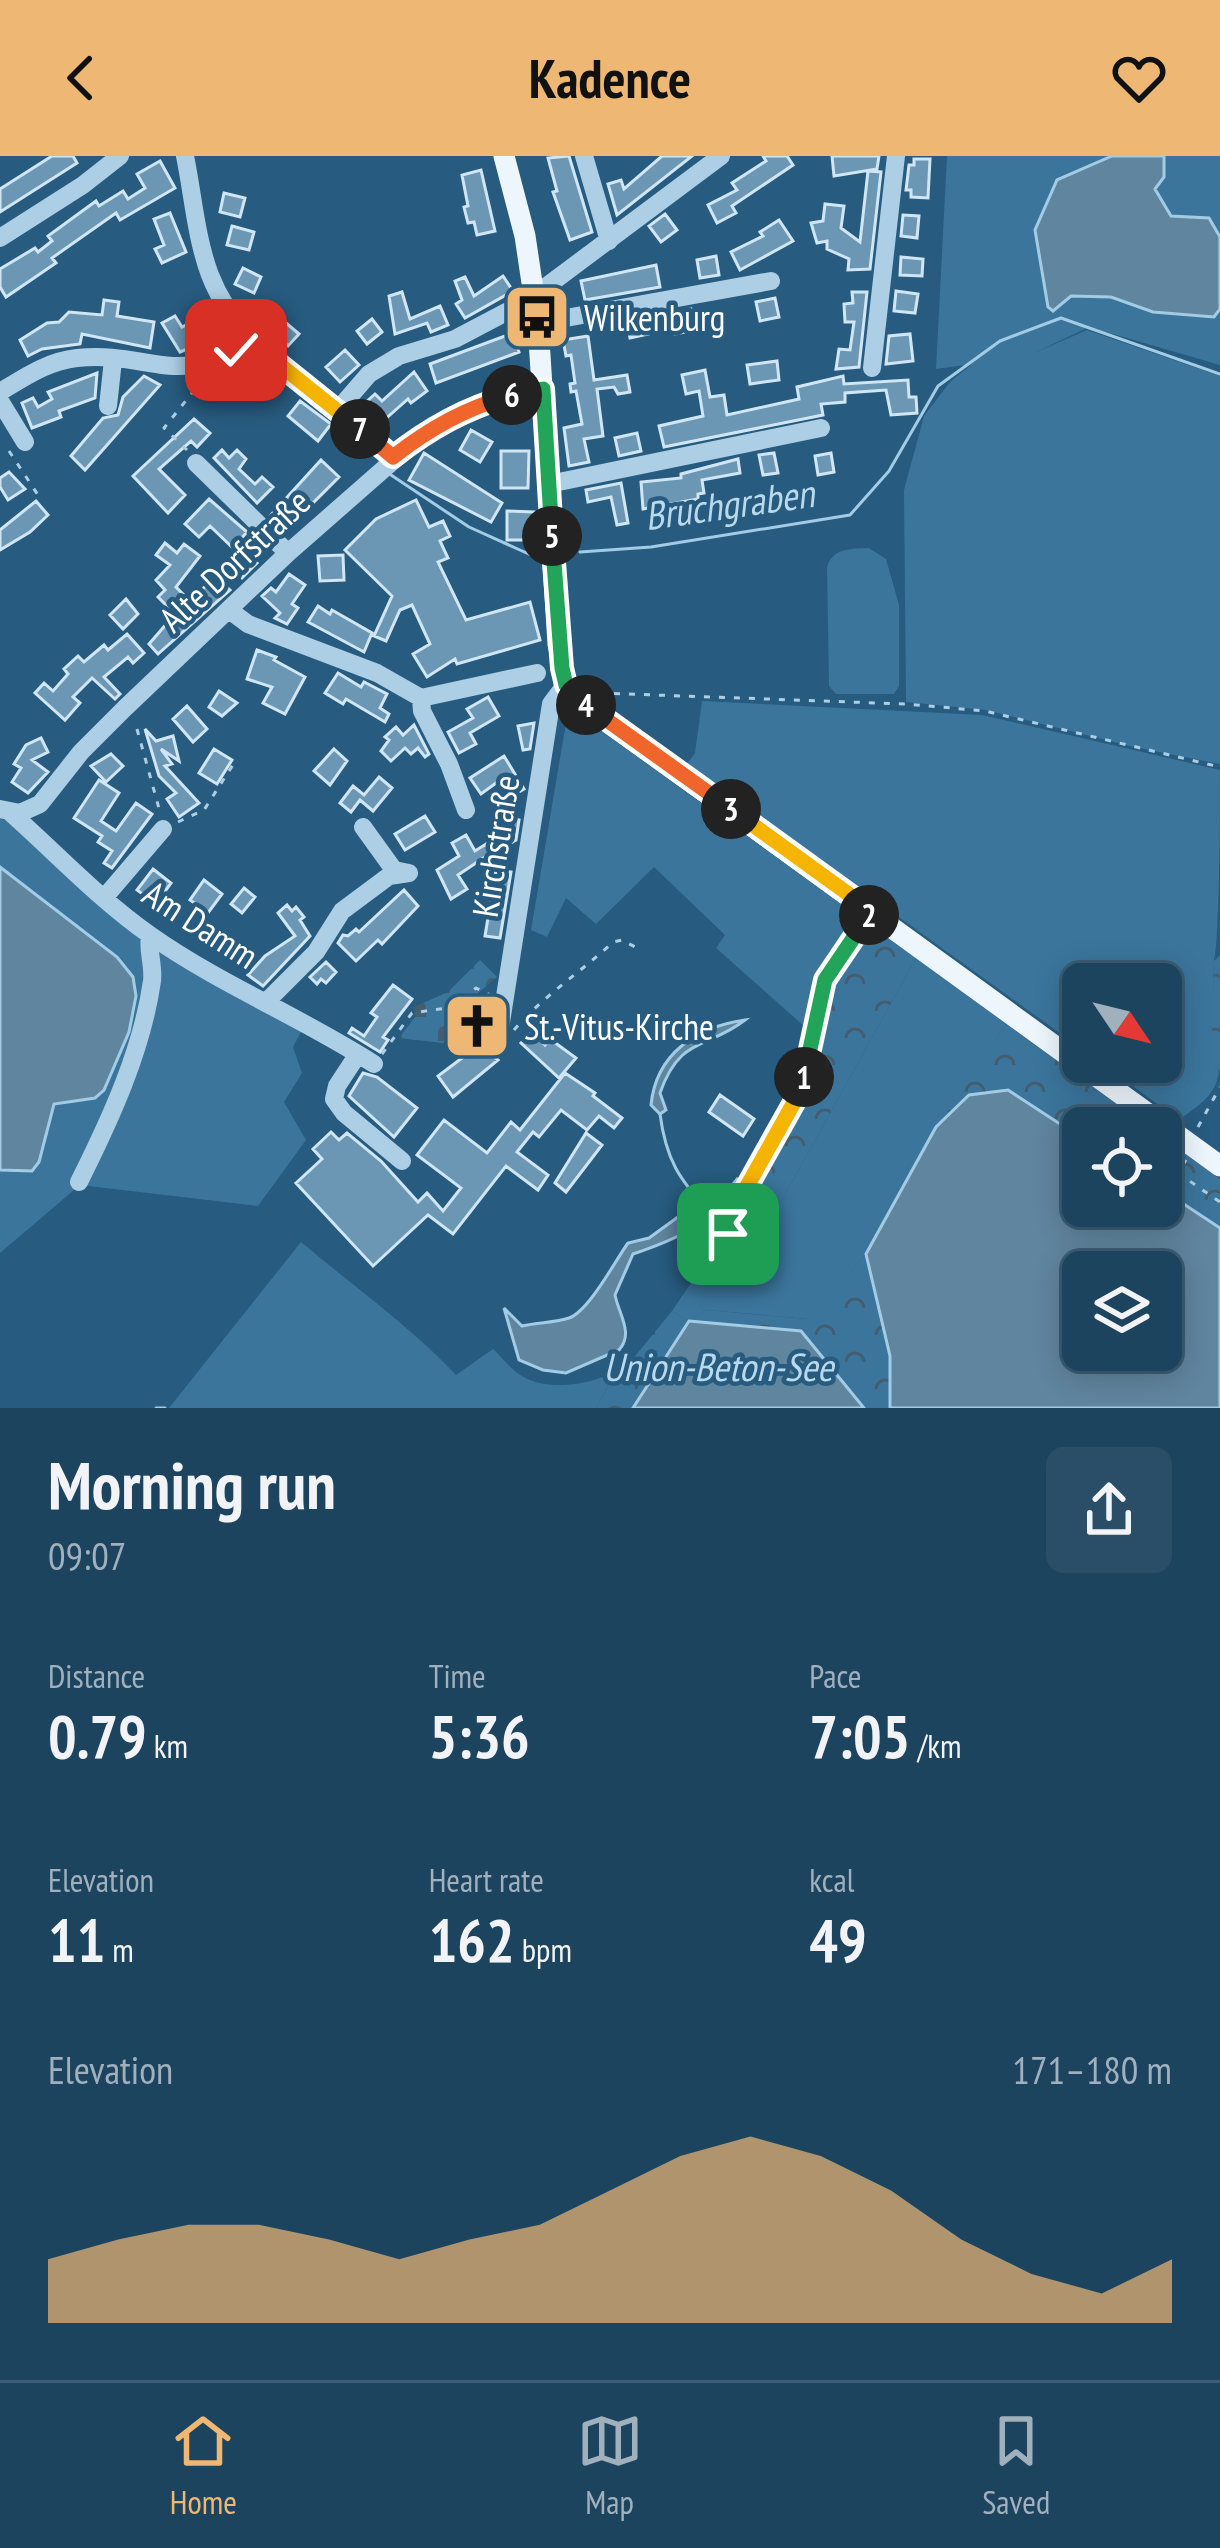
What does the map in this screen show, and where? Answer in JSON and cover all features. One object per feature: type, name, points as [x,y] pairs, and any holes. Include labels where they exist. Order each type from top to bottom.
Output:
[{"type":"main road","points":[[504,156],[538,323],[558,644],[581,701],[1194,1141],[1220,1166]]},
{"type":"street","points":[[0,238],[120,156]]},
{"type":"street","points":[[185,156],[211,276],[249,340],[393,457]]},
{"type":"street","points":[[584,156],[609,241]]},
{"type":"street","points":[[534,290],[547,286],[721,156]]},
{"type":"street","points":[[872,368],[896,156]]},
{"type":"street","points":[[538,323],[771,281]]},
{"type":"street","points":[[337,410],[369,374],[399,356],[455,339],[512,309]]},
{"type":"street","points":[[0,392],[63,360],[84,357],[176,368],[220,359],[249,340]]},
{"type":"street","points":[[108,406],[113,360]]},
{"type":"street","name":"Alte Dorfstraße","points":[[40,804],[81,752],[125,708],[393,457],[427,430],[458,414],[543,389]]},
{"type":"street","points":[[0,401],[17,446]]},
{"type":"street","points":[[549,484],[821,428]]},
{"type":"street","points":[[196,463],[288,553]]},
{"type":"street","points":[[229,610],[248,624],[376,674],[421,698],[537,673]]},
{"type":"street","name":"Kirchstraße","points":[[503,1022],[551,704],[576,689]]},
{"type":"street","points":[[421,698],[422,711],[466,810]]},
{"type":"street","points":[[125,708],[137,729]]},
{"type":"street","points":[[6,811],[31,810],[40,804]]},
{"type":"street","points":[[40,804],[38,828],[44,844]]},
{"type":"street","name":"Am Damm","points":[[6,811],[150,935],[366,1059]]},
{"type":"street","points":[[265,1003],[316,952],[342,911],[389,876],[409,873],[394,870],[363,827]]},
{"type":"street","points":[[104,898],[164,829]]},
{"type":"street","points":[[698,1240],[728,1234],[744,1216],[745,1190],[801,1090],[825,980],[872,911]]},
{"type":"street","points":[[79,1182],[112,1116],[148,1003],[153,968],[150,935]]},
{"type":"street","points":[[366,1059],[337,1086],[334,1099],[402,1161]]},
{"type":"path","points":[[176,368],[196,388],[164,428],[196,463]]},
{"type":"path","points":[[17,446],[41,501]]},
{"type":"path","points":[[576,689],[985,712],[1220,767]]},
{"type":"path","points":[[137,729],[164,829],[204,810],[236,760]]},
{"type":"path","points":[[366,1059],[412,1013],[454,1007],[476,988],[503,1022],[563,987],[613,942],[622,940],[639,949]]},
{"type":"path","points":[[1220,1087],[1178,1173],[1220,1202]]},
{"type":"green space","points":[[947,156],[1112,156],[1057,180],[1054,311],[1071,296],[1112,297],[1154,312],[1214,317],[1220,309],[1220,365],[1089,327],[1034,353],[1087,330],[1220,376],[1220,764],[986,710],[906,702],[904,490],[924,416],[950,382],[972,364],[936,369]]},
{"type":"green space","points":[[1164,156],[1220,156],[1220,237],[1209,218],[1172,216],[1154,189],[1164,177]]},
{"type":"green space","points":[[869,548],[886,559],[899,605],[899,686],[894,694],[836,694],[829,686],[827,567],[838,552]]},
{"type":"green space","points":[[702,701],[982,715],[1220,770],[1212,1061],[1219,1070],[1210,1093],[1182,1118],[1182,1107],[1161,1107],[1129,1083],[1182,1083],[1182,963],[1062,963],[1062,1035],[687,764],[695,753]]},
{"type":"green space","points":[[576,713],[858,916],[821,977],[805,1027],[716,948],[725,935],[654,867],[596,924],[566,898],[547,937],[531,930],[566,723]]},
{"type":"green space","points":[[0,817],[18,827],[68,873],[303,1028],[293,1047],[302,1073],[284,1102],[306,1140],[258,1206],[80,1185],[0,1253],[0,1170],[32,1171],[39,1162],[54,1104],[95,1098],[129,1032],[117,957],[0,867]]},
{"type":"green space","points":[[868,924],[916,958],[751,1256],[723,1275],[700,1270],[821,1079],[813,1053],[828,980]]},
{"type":"green space","points":[[1220,955],[1219,1070],[1211,1061],[1214,961]]},
{"type":"green space","points":[[916,958],[1006,1024],[914,1165],[866,1254],[808,1319],[706,1310],[689,1321],[672,1311],[700,1270],[723,1275],[751,1256]]},
{"type":"green space","points":[[480,960],[497,977],[457,1011],[465,1021],[443,1043],[399,1038],[415,1017],[414,1007],[448,992]]},
{"type":"green space","points":[[1006,1024],[1062,1064],[1062,1083],[1088,1083],[1121,1107],[1062,1107],[1062,1125],[1008,1090],[969,1095],[937,1127]]},
{"type":"green space","points":[[1182,1151],[1220,1179],[1220,1228],[1182,1203]]},
{"type":"green space","points":[[301,1242],[456,1375],[493,1349],[518,1373],[544,1384],[583,1383],[617,1370],[596,1408],[169,1408]]},
{"type":"green space","points":[[866,1254],[890,1356],[890,1408],[864,1408],[801,1332],[690,1321],[633,1408],[596,1408],[617,1370],[632,1360],[672,1311],[689,1321],[706,1310],[807,1319]]},
{"type":"water","points":[[1112,156],[1164,156],[1164,177],[1155,189],[1171,216],[1209,218],[1220,237],[1220,309],[1214,317],[1153,312],[1111,297],[1071,296],[1053,311],[1048,307],[1035,230],[1057,180]]},
{"type":"water","points":[[0,867],[117,957],[133,977],[136,996],[129,1032],[104,1090],[95,1098],[54,1104],[39,1162],[32,1171],[0,1170]]},
{"type":"water","points":[[745,1020],[685,1053],[660,1093],[666,1110],[660,1114],[651,1105],[661,1071],[682,1046],[710,1029]]},
{"type":"water","name":"Union-Beton-See","points":[[1008,1090],[1062,1125],[1062,1227],[1182,1227],[1182,1203],[1220,1228],[1220,1408],[890,1408],[890,1356],[866,1254],[936,1127],[969,1095]]},
{"type":"water","points":[[738,1178],[733,1192],[712,1216],[682,1235],[633,1254],[615,1295],[625,1330],[619,1350],[566,1373],[519,1360],[504,1308],[522,1326],[577,1314],[628,1243],[649,1238],[678,1217],[710,1213]]},
{"type":"water","name":"Union-Beton-See","points":[[689,1321],[801,1331],[864,1408],[633,1408]]},
{"type":"building","points":[[52,156],[73,156],[77,163],[0,212],[0,189]]},
{"type":"building","points":[[569,156],[592,232],[570,240],[553,192],[557,191],[548,158]]},
{"type":"building","points":[[662,156],[692,156],[617,215],[608,184],[621,180],[624,189]]},
{"type":"building","points":[[763,156],[787,156],[793,165],[732,206],[736,213],[717,223],[708,205],[737,190],[732,183],[766,161]]},
{"type":"building","points":[[832,156],[879,156],[877,169],[834,176]]},
{"type":"building","points":[[914,159],[930,159],[928,198],[911,197],[911,190],[906,190]]},
{"type":"building","points":[[160,161],[175,188],[120,220],[116,213],[6,297],[0,287],[0,269],[35,248],[38,252],[52,241],[48,236],[96,201],[99,206],[123,191],[128,199],[145,188],[137,174]]},
{"type":"building","points":[[481,170],[495,231],[477,235],[464,207],[468,206],[462,175]]},
{"type":"building","points":[[868,171],[881,172],[870,269],[848,270],[849,259],[827,249],[827,241],[817,243],[811,223],[823,221],[825,204],[844,206],[841,228],[860,242]]},
{"type":"building","points":[[224,193],[245,198],[240,217],[220,212]]},
{"type":"building","points":[[170,213],[186,252],[162,263],[155,249],[164,245],[154,219]]},
{"type":"building","points":[[665,214],[677,230],[661,242],[649,226]]},
{"type":"building","points":[[903,215],[919,216],[917,238],[901,236]]},
{"type":"building","points":[[779,220],[793,241],[740,270],[731,252],[763,236],[760,232]]},
{"type":"building","points":[[232,226],[254,232],[249,250],[227,245]]},
{"type":"building","points":[[716,256],[719,275],[700,278],[697,260]]},
{"type":"building","points":[[901,257],[923,259],[922,276],[900,275]]},
{"type":"building","points":[[656,265],[660,287],[585,300],[581,281]]},
{"type":"building","points":[[243,268],[261,277],[254,293],[235,284]]},
{"type":"building","points":[[503,276],[513,291],[465,318],[456,304],[462,300],[455,281],[465,277],[474,296]]},
{"type":"building","points":[[896,291],[918,294],[915,313],[894,311]]},
{"type":"building","points":[[402,292],[410,319],[440,306],[448,325],[431,332],[427,323],[395,334],[389,296]]},
{"type":"building","points":[[852,292],[867,292],[859,367],[836,369],[839,349],[850,350],[854,322],[845,322],[844,304],[853,303]]},
{"type":"building","points":[[775,298],[779,317],[760,321],[756,302]]},
{"type":"building","points":[[104,300],[119,302],[117,316],[154,322],[150,348],[82,334],[80,344],[42,349],[28,356],[20,340],[47,323],[59,322],[69,312],[102,315]]},
{"type":"building","points":[[691,309],[695,330],[675,334],[671,313]]},
{"type":"building","points":[[175,316],[182,327],[192,322],[204,342],[180,352],[162,323]]},
{"type":"building","points":[[279,317],[299,334],[288,346],[268,329]]},
{"type":"building","points":[[644,318],[648,334],[630,338],[627,321]]},
{"type":"building","points":[[372,319],[382,332],[367,344],[357,331]]},
{"type":"building","points":[[513,333],[519,352],[436,383],[430,364]]},
{"type":"building","points":[[910,334],[913,361],[886,364],[889,336]]},
{"type":"building","points":[[588,336],[594,380],[627,375],[630,392],[597,389],[603,436],[584,439],[589,462],[569,466],[564,428],[582,424],[576,391],[571,392],[570,384],[575,383],[571,355],[566,356],[563,340]]},
{"type":"building","points":[[345,350],[359,365],[340,382],[326,367]]},
{"type":"building","points":[[777,361],[779,380],[750,384],[747,365]]},
{"type":"building","points":[[705,370],[710,397],[724,395],[727,415],[799,399],[797,387],[843,376],[844,384],[908,380],[917,413],[891,415],[886,390],[845,393],[845,402],[821,404],[823,415],[664,447],[659,426],[703,416],[699,391],[686,394],[682,375]]},
{"type":"building","points":[[414,372],[427,391],[411,403],[408,399],[382,422],[365,403],[375,394],[382,401]]},
{"type":"building","points":[[97,373],[95,398],[59,411],[61,417],[32,428],[22,403],[33,398],[38,407],[52,399],[48,392]]},
{"type":"building","points":[[144,376],[160,385],[85,470],[71,456],[103,418],[118,415],[123,397]]},
{"type":"building","points":[[300,401],[331,424],[318,441],[288,416]]},
{"type":"building","points":[[194,419],[210,433],[197,447],[191,441],[159,469],[185,495],[168,513],[133,476]]},
{"type":"building","points":[[471,430],[492,442],[480,462],[460,450]]},
{"type":"building","points":[[637,433],[641,451],[619,456],[615,438]]},
{"type":"building","points":[[222,450],[229,458],[237,450],[246,459],[239,469],[255,484],[262,477],[273,487],[257,503],[214,458]]},
{"type":"building","points":[[501,451],[529,451],[528,488],[501,488]]},
{"type":"building","points":[[424,453],[502,503],[491,522],[409,480]]},
{"type":"building","points":[[774,453],[778,473],[763,475],[759,455]]},
{"type":"building","points":[[831,453],[834,472],[818,475],[815,456]]},
{"type":"building","points":[[738,459],[740,473],[702,480],[704,493],[698,499],[643,509],[641,482],[681,478],[681,474]]},
{"type":"building","points":[[321,460],[339,477],[285,531],[270,516]]},
{"type":"building","points":[[9,472],[25,489],[8,500],[0,478]]},
{"type":"building","points":[[621,483],[628,523],[617,525],[611,497],[588,502],[586,490]]},
{"type":"building","points":[[209,499],[247,532],[233,548],[210,526],[199,537],[185,524]]},
{"type":"building","points":[[416,500],[429,527],[443,521],[450,536],[440,541],[448,558],[438,562],[466,620],[530,602],[540,640],[457,664],[455,659],[427,677],[413,654],[430,644],[412,605],[400,610],[386,641],[374,636],[392,596],[345,550],[376,519]]},
{"type":"building","points":[[36,501],[48,515],[0,550],[0,530]]},
{"type":"building","points":[[507,511],[534,512],[533,540],[507,540]]},
{"type":"building","points":[[165,543],[177,553],[184,544],[200,556],[176,587],[191,602],[210,581],[230,590],[158,654],[149,644],[175,614],[158,597],[165,590],[156,580],[170,565],[156,555]]},
{"type":"building","points":[[245,552],[257,563],[242,578],[231,567]]},
{"type":"building","points":[[343,555],[344,580],[320,581],[318,556]]},
{"type":"building","points":[[289,574],[305,585],[292,604],[298,608],[287,624],[275,618],[280,613],[262,596],[271,588],[276,592]]},
{"type":"building","points":[[126,599],[138,614],[123,629],[110,615]]},
{"type":"building","points":[[318,606],[372,633],[364,652],[308,622]]},
{"type":"building","points":[[127,634],[144,653],[133,663],[128,657],[104,677],[120,694],[115,699],[92,678],[73,697],[80,703],[65,720],[35,693],[44,683],[53,691],[68,674],[64,669],[78,656],[84,662]]},
{"type":"building","points":[[257,650],[305,677],[285,714],[263,703],[272,687],[247,679]]},
{"type":"building","points":[[338,673],[361,687],[364,682],[387,694],[380,708],[389,714],[385,722],[346,699],[343,704],[325,693]]},
{"type":"building","points":[[219,691],[237,703],[222,716],[209,707]]},
{"type":"building","points":[[488,697],[499,716],[470,733],[476,744],[459,753],[448,732],[473,718],[467,709]]},
{"type":"building","points":[[187,706],[207,729],[193,742],[173,719]]},
{"type":"building","points":[[534,723],[530,749],[523,750],[518,726]]},
{"type":"building","points":[[414,725],[429,754],[425,757],[418,748],[411,754],[405,748],[391,761],[381,751],[389,740],[385,737],[396,727],[403,735]]},
{"type":"building","points":[[145,729],[156,741],[173,736],[179,761],[161,749],[172,764],[165,766],[199,803],[179,817],[167,799],[176,793],[159,776]]},
{"type":"building","points":[[41,738],[48,752],[32,760],[48,772],[28,793],[12,782],[21,768],[14,764],[26,745]]},
{"type":"building","points":[[214,749],[232,760],[217,784],[199,773]]},
{"type":"building","points":[[334,749],[347,761],[330,785],[314,771]]},
{"type":"building","points":[[111,754],[123,766],[106,782],[91,766]]},
{"type":"building","points":[[504,756],[524,789],[514,795],[503,778],[481,794],[470,778]]},
{"type":"building","points":[[379,777],[392,788],[373,811],[360,800],[351,812],[340,803],[353,786],[364,795]]},
{"type":"building","points":[[99,780],[119,793],[101,821],[116,831],[136,803],[152,814],[112,868],[104,863],[112,851],[98,842],[102,836],[74,818]]},
{"type":"building","points":[[425,816],[435,832],[405,850],[395,834]]},
{"type":"building","points":[[510,818],[519,820],[516,840],[507,845],[496,826]]},
{"type":"building","points":[[466,835],[475,851],[486,844],[491,853],[458,875],[467,889],[451,899],[437,870],[459,856],[452,843]]},
{"type":"building","points":[[153,869],[171,883],[156,904],[137,890]]},
{"type":"building","points":[[496,870],[511,872],[500,938],[485,936]]},
{"type":"building","points":[[204,880],[222,894],[208,913],[190,900]]},
{"type":"building","points":[[244,888],[255,897],[242,913],[231,904]]},
{"type":"building","points":[[404,890],[418,906],[382,944],[378,940],[356,961],[338,943],[343,935],[359,932]]},
{"type":"building","points":[[287,905],[304,917],[300,920],[310,936],[263,986],[248,975],[265,956],[295,936],[278,913]]},
{"type":"building","points":[[326,962],[336,972],[326,983],[321,979],[317,984],[310,977]]},
{"type":"building","points":[[393,985],[412,999],[383,1037],[388,1040],[380,1052],[349,1033],[352,1028],[364,1036],[377,1017],[371,1013]]},
{"type":"building","points":[[470,1002],[479,1011],[483,1006],[489,1012],[489,1028],[476,1042],[498,1060],[453,1097],[438,1076],[462,1058],[449,1045],[469,1021],[461,1012]]},
{"type":"building","points":[[532,1032],[545,1045],[550,1039],[576,1058],[559,1078],[521,1043]]},
{"type":"building","points":[[363,1073],[377,1077],[417,1108],[394,1137],[349,1096]]},
{"type":"building","points":[[565,1073],[622,1118],[614,1128],[599,1116],[587,1130],[561,1110],[539,1137],[533,1132],[517,1152],[548,1175],[538,1190],[506,1166],[453,1234],[428,1215],[373,1266],[296,1183],[322,1159],[313,1149],[331,1132],[339,1140],[347,1133],[381,1161],[418,1202],[427,1193],[443,1211],[461,1188],[417,1155],[444,1120],[487,1153],[511,1122],[520,1130]]},
{"type":"building","points":[[720,1095],[754,1119],[743,1136],[709,1112]]},
{"type":"building","points":[[586,1133],[602,1145],[566,1192],[555,1183]]},
{"type":"waterway","name":"Bruchgraben","points":[[580,552],[651,547],[850,515],[889,471],[938,386],[1000,341],[1061,318],[1220,374]]},
{"type":"waterway","name":"Bruchgraben","points":[[391,475],[469,527],[531,555]]},
{"type":"waterway","points":[[660,1114],[676,1168],[710,1213]]},
{"type":"waterway","points":[[156,1408],[165,1408]]},
{"type":"place","name":"Wilkenburg","points":[[537,317]]},
{"type":"place","name":"St.-Vitus-Kirche","points":[[477,1026]]},
{"type":"route","points":[[236,350],[249,340],[393,457],[427,430],[458,414],[543,389],[558,644],[566,685],[581,701],[872,911],[825,980],[801,1090],[760,1157],[745,1190],[744,1216],[728,1234]]}]
